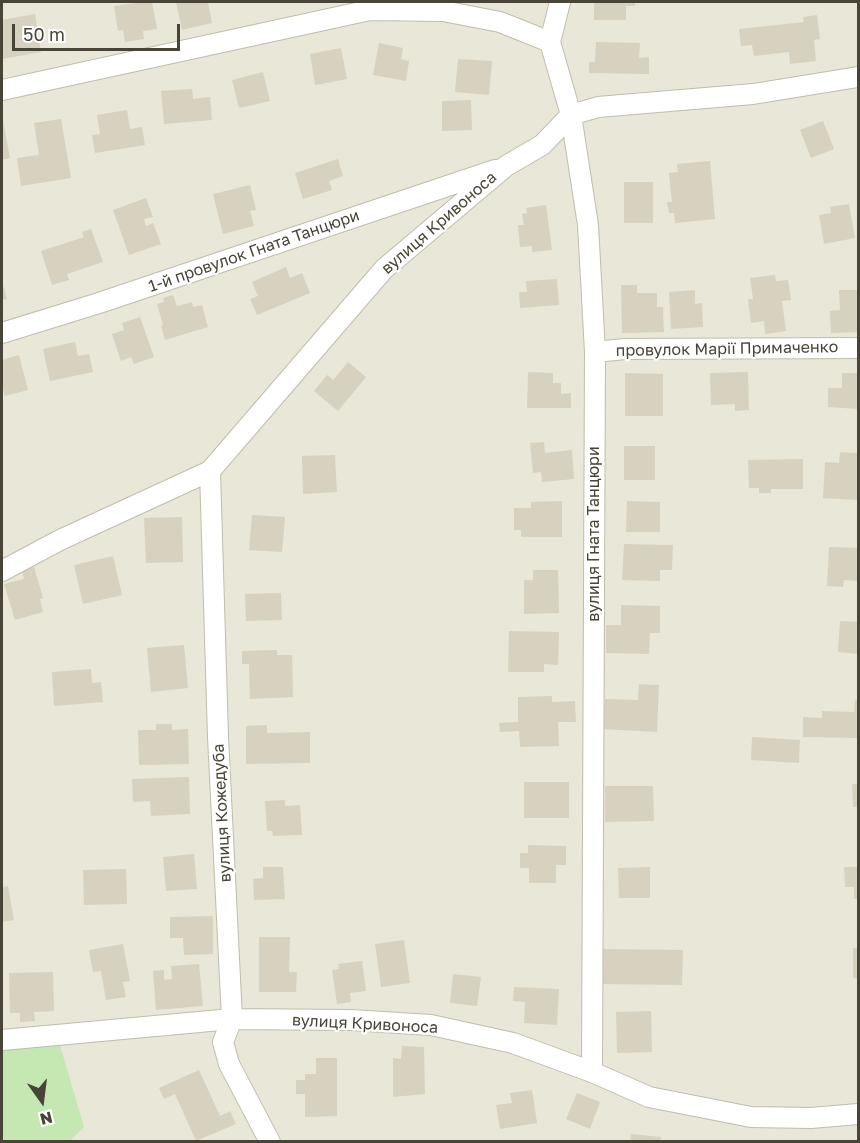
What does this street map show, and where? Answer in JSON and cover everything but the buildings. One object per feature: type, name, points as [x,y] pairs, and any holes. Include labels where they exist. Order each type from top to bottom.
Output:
[{"type":"street","points":[[2,90],[370,10],[443,11],[500,22],[550,42],[560,2]]},
{"type":"street","name":"вулиця Гната Танцюри","points":[[550,42],[571,115],[588,225],[595,352],[592,1072]]},
{"type":"street","points":[[571,115],[597,107],[753,94],[858,77]]},
{"type":"street","name":"вулиця Кривоноса","points":[[2,571],[60,540],[210,471],[384,269],[506,166],[542,145],[571,115]]},
{"type":"street","name":"1-й провулок Гната Танцюри","points":[[2,333],[111,299],[506,166]]},
{"type":"street","name":"провулок Марії Примаченко","points":[[595,352],[625,349],[858,348]]},
{"type":"street","name":"вулиця Кожедуба","points":[[210,471],[219,749],[232,1019],[223,1042],[229,1064],[270,1142]]},
{"type":"street","name":"вулиця Кривоноса","points":[[2,1040],[232,1019],[351,1020],[431,1025],[513,1043],[592,1072],[649,1097],[751,1117],[811,1118],[858,1114]]},
{"type":"shaded area","points":[[2,2],[858,2],[858,1141],[2,1141]]},
{"type":"green space","points":[[57,1035],[84,1127],[70,1141],[2,1142],[2,1040]]}]
